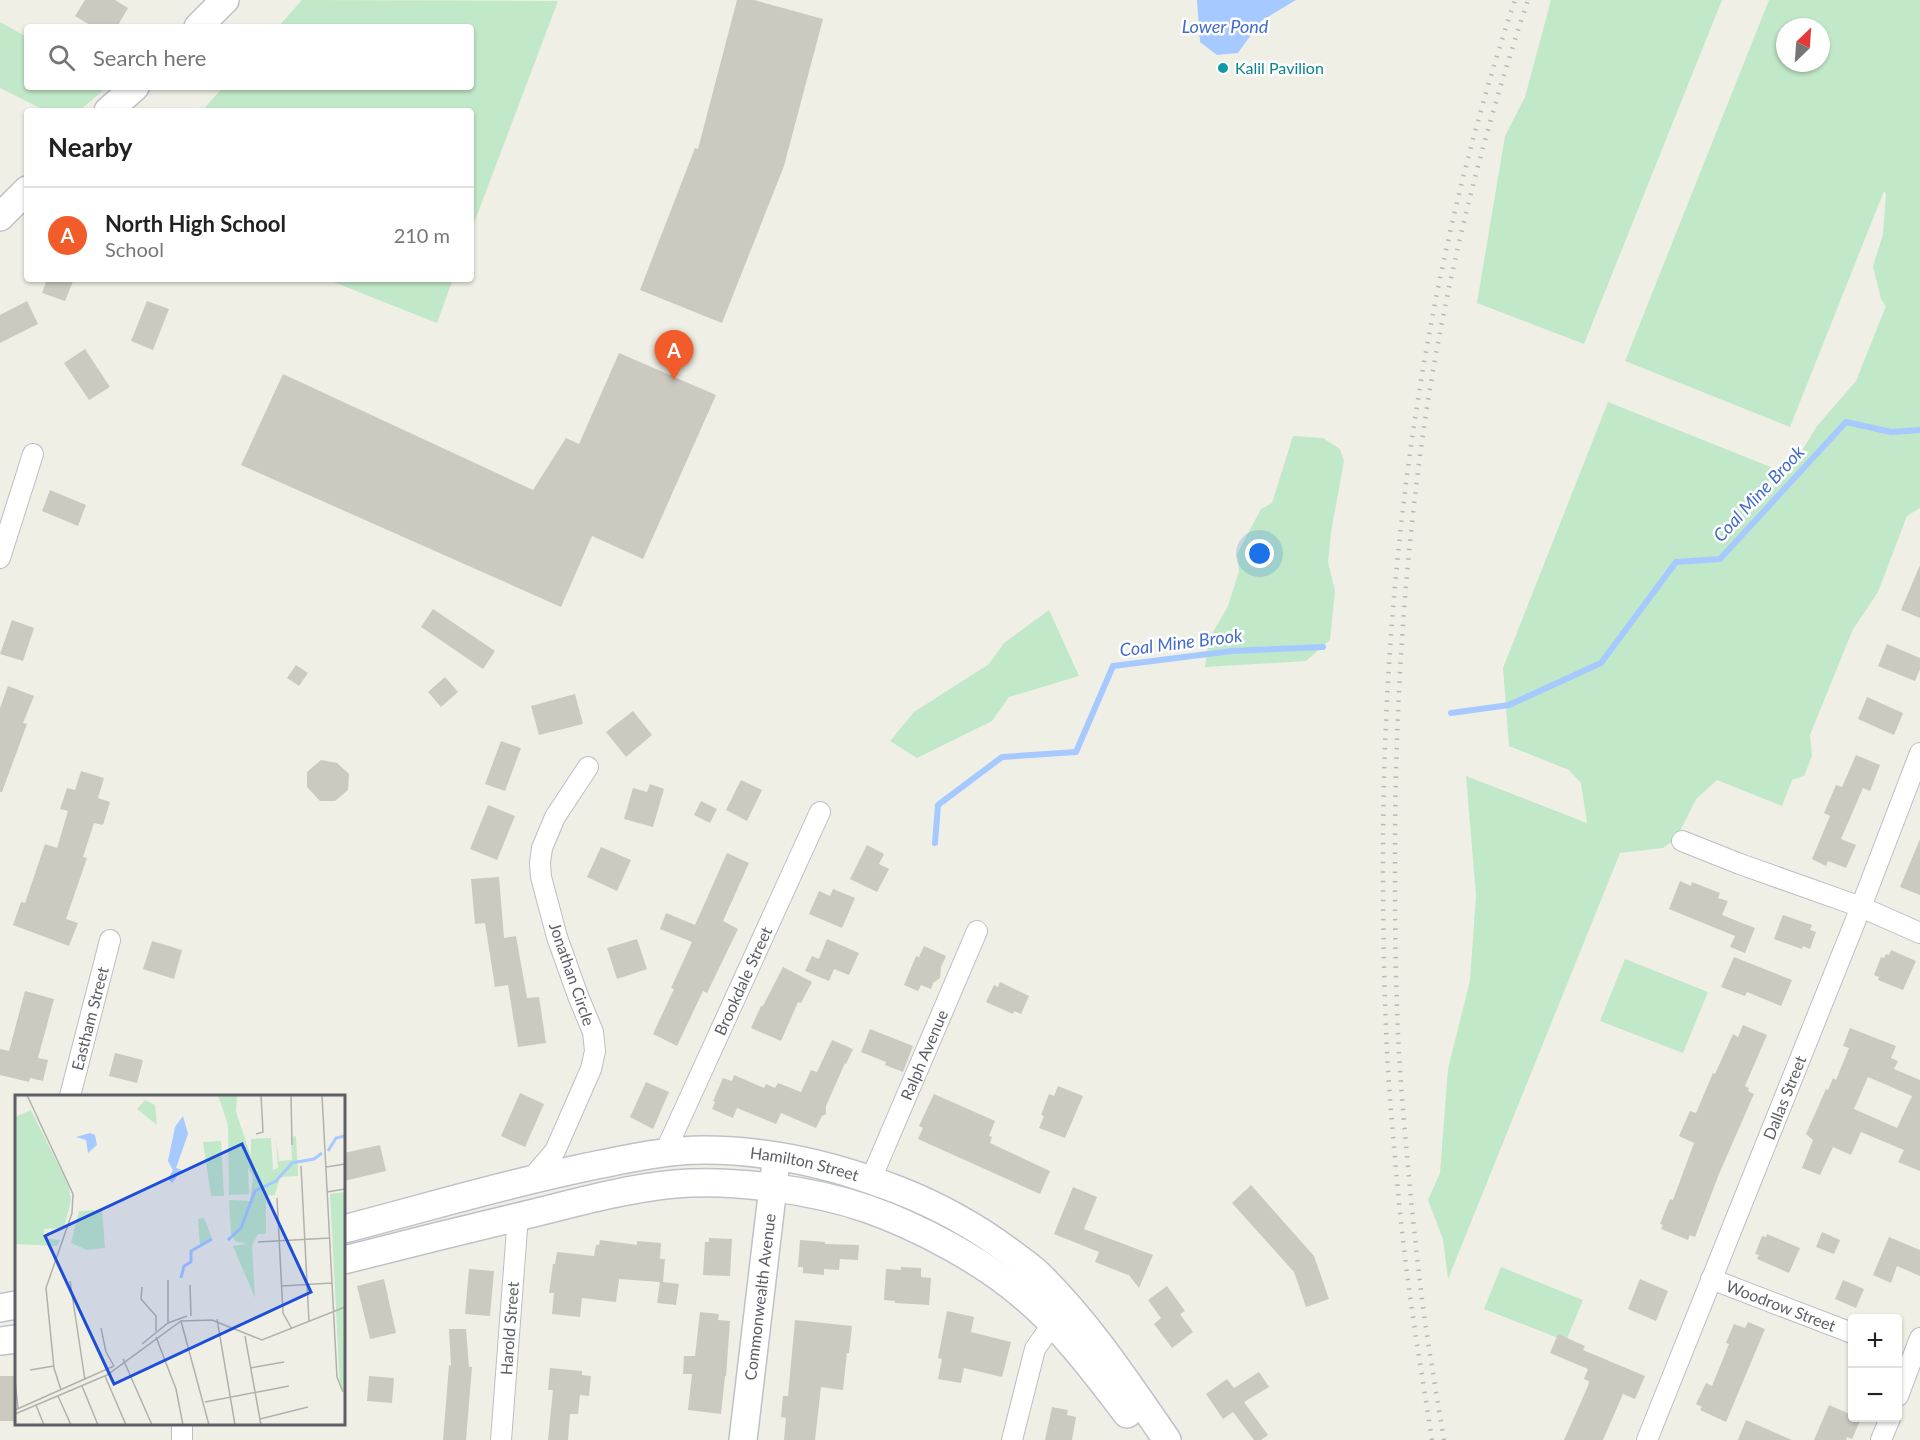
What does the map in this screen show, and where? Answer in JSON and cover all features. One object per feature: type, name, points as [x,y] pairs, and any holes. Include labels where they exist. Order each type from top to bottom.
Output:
[{"type":"main road","points":[[201,24],[225,0]]},
{"type":"main road","points":[[111,108],[132,90]]},
{"type":"main road","points":[[0,217],[24,193]]},
{"type":"main road","name":"Hamilton Street","points":[[345,1229],[531,1179],[665,1152],[705,1150],[777,1155],[834,1168],[871,1179],[928,1201],[982,1231],[1035,1271],[1059,1314],[1072,1344],[1145,1440]]},
{"type":"main road","name":"Commonwealth Avenue","points":[[743,1440],[777,1155]]},
{"type":"main road","name":"Hamilton Street","points":[[345,1260],[618,1192],[676,1184],[723,1183],[826,1197],[868,1209],[917,1230],[974,1261],[1095,1339],[1167,1440]]},
{"type":"main road","points":[[0,1308],[15,1305]]},
{"type":"main road","points":[[0,1341],[15,1339]]},
{"type":"street","points":[[0,558],[33,454]]},
{"type":"street","name":"Dallas Street","points":[[1647,1440],[1861,907],[1920,753]]},
{"type":"street","name":"Jonathan Circle","points":[[531,1179],[555,1150],[591,1069],[596,1051],[592,1032],[557,937],[541,878],[540,863],[542,848],[555,817],[588,767]]},
{"type":"street","name":"Brookdale Street","points":[[665,1152],[820,812]]},
{"type":"street","points":[[1682,841],[1861,907],[1920,933]]},
{"type":"street","name":"Ralph Avenue","points":[[871,1179],[977,932]]},
{"type":"street","name":"Eastham Street","points":[[70,1095],[110,940]]},
{"type":"street","name":"Harold Street","points":[[501,1440],[518,1216]]},
{"type":"street","name":"Woodrow Street","points":[[1711,1279],[1848,1331]]},
{"type":"street","points":[[1012,1440],[1035,1349],[1059,1314]]},
{"type":"street","points":[[1902,1384],[1913,1350]]},
{"type":"street","points":[[1881,1440],[1888,1422]]},
{"type":"green space","points":[[302,0],[558,1],[474,223],[474,108],[205,108],[220,90],[474,90],[474,24],[281,24]]},
{"type":"green space","points":[[1551,0],[1722,0],[1584,344],[1477,303],[1505,136],[1525,97]]},
{"type":"green space","points":[[1769,0],[1920,0],[1920,508],[1907,516],[1878,592],[1853,629],[1810,735],[1812,756],[1804,776],[1792,780],[1782,806],[1717,780],[1696,799],[1676,839],[1663,848],[1620,853],[1448,1279],[1443,1239],[1428,1200],[1440,1173],[1448,1069],[1470,981],[1476,895],[1466,776],[1587,823],[1581,783],[1569,770],[1509,746],[1503,668],[1608,402],[1773,468],[1766,489],[1789,472],[1817,426],[1856,381],[1886,306],[1881,299],[1873,266],[1883,234],[1886,194],[1884,191],[1790,427],[1625,361]]},
{"type":"green space","points":[[0,22],[24,35],[24,90],[104,90],[82,108],[40,108],[0,88]]},
{"type":"green space","points":[[334,282],[452,282],[437,323]]},
{"type":"green space","points":[[1293,436],[1323,438],[1340,449],[1344,461],[1328,562],[1335,591],[1330,640],[1306,661],[1205,667],[1209,639],[1228,606],[1239,571],[1237,554],[1261,509],[1272,503]]},
{"type":"green space","points":[[1049,610],[1079,676],[1009,697],[992,721],[917,758],[890,741],[914,712],[989,664],[1004,643]]},
{"type":"green space","points":[[1625,959],[1708,992],[1683,1053],[1600,1021]]},
{"type":"green space","points":[[1501,1267],[1583,1300],[1566,1341],[1484,1309]]},
{"type":"water","name":"Lower Pond","points":[[1197,0],[1296,0],[1261,21],[1238,53],[1217,55],[1200,42]]},
{"type":"building","points":[[85,0],[115,0],[128,8],[119,24],[88,24],[75,16]]},
{"type":"building","points":[[737,0],[754,0],[823,19],[784,166],[722,323],[640,290],[695,148],[698,149]]},
{"type":"building","points":[[46,282],[73,282],[65,301],[42,293]]},
{"type":"building","points":[[27,301],[38,324],[0,343],[0,315]]},
{"type":"building","points":[[147,301],[169,309],[153,350],[131,341]]},
{"type":"building","points":[[85,349],[110,387],[89,400],[64,363]]},
{"type":"building","points":[[619,353],[716,395],[643,559],[592,536],[561,607],[241,465],[283,374],[533,490],[566,438],[579,444]]},
{"type":"building","points":[[50,490],[86,505],[78,526],[42,511]]},
{"type":"building","points":[[1920,565],[1920,618],[1901,610]]},
{"type":"building","points":[[433,609],[495,651],[483,669],[421,627]]},
{"type":"building","points":[[12,620],[34,628],[23,661],[0,654]]},
{"type":"building","points":[[1887,644],[1920,658],[1920,669],[1915,681],[1878,666]]},
{"type":"building","points":[[296,665],[308,673],[299,686],[287,678]]},
{"type":"building","points":[[445,677],[458,692],[441,707],[428,692]]},
{"type":"building","points":[[8,686],[34,696],[23,723],[27,724],[2,792],[0,792],[0,708]]},
{"type":"building","points":[[575,694],[583,724],[539,735],[531,706]]},
{"type":"building","points":[[1867,697],[1903,713],[1894,735],[1858,719]]},
{"type":"building","points":[[633,711],[652,735],[626,757],[606,732]]},
{"type":"building","points":[[501,741],[521,748],[505,791],[485,784]]},
{"type":"building","points":[[1856,755],[1880,765],[1870,791],[1863,788],[1841,839],[1856,845],[1846,868],[1828,861],[1826,866],[1812,859],[1830,816],[1824,813],[1836,785],[1842,787]]},
{"type":"building","points":[[321,760],[337,763],[349,774],[348,790],[335,801],[320,801],[307,787],[307,772]]},
{"type":"building","points":[[81,771],[104,778],[98,798],[110,802],[103,825],[94,823],[83,857],[87,858],[66,919],[78,923],[69,946],[13,925],[21,902],[25,903],[45,844],[57,848],[68,811],[60,809],[67,788],[75,790]]},
{"type":"building","points":[[741,780],[762,790],[747,821],[726,810]]},
{"type":"building","points":[[650,784],[664,789],[653,827],[624,819],[633,788],[647,792]]},
{"type":"building","points":[[701,801],[717,809],[710,823],[694,815]]},
{"type":"building","points":[[488,805],[515,816],[497,860],[470,849]]},
{"type":"building","points":[[1920,839],[1920,895],[1900,887]]},
{"type":"building","points":[[867,845],[884,854],[879,864],[889,869],[877,892],[850,879]]},
{"type":"building","points":[[601,847],[631,860],[617,891],[587,877]]},
{"type":"building","points":[[727,853],[749,863],[723,921],[738,929],[707,993],[703,991],[677,1046],[653,1034],[692,942],[660,929],[666,913],[695,925]]},
{"type":"building","points":[[499,877],[504,938],[516,936],[527,998],[539,997],[546,1043],[518,1047],[508,985],[495,987],[485,923],[475,924],[471,879]]},
{"type":"building","points":[[1680,881],[1691,886],[1692,882],[1720,893],[1718,898],[1728,901],[1722,915],[1755,928],[1745,953],[1730,947],[1735,936],[1669,909]]},
{"type":"building","points":[[833,889],[855,898],[842,928],[809,914],[819,891],[830,896]]},
{"type":"building","points":[[1783,915],[1812,925],[1810,930],[1816,932],[1810,949],[1803,946],[1802,949],[1774,939]]},
{"type":"building","points":[[637,939],[647,969],[617,979],[607,948]]},
{"type":"building","points":[[827,939],[859,953],[849,975],[834,969],[829,981],[805,971],[812,956],[819,959]]},
{"type":"building","points":[[152,941],[182,950],[174,979],[143,969]]},
{"type":"building","points":[[924,946],[946,956],[941,967],[940,978],[933,983],[931,989],[921,985],[918,991],[904,985],[916,956],[919,957]]},
{"type":"building","points":[[1891,950],[1916,961],[1903,990],[1878,980],[1879,977],[1874,975],[1881,957],[1889,955]]},
{"type":"building","points":[[1734,957],[1792,980],[1781,1006],[1747,992],[1745,996],[1721,987]]},
{"type":"building","points":[[783,967],[812,982],[801,1003],[798,1002],[781,1041],[751,1028]]},
{"type":"building","points":[[1000,982],[1029,996],[1021,1014],[1014,1011],[1013,1014],[986,1002],[994,985],[998,987]]},
{"type":"building","points":[[25,991],[54,999],[38,1058],[48,1060],[43,1081],[30,1078],[29,1082],[0,1075],[0,1049],[9,1051]]},
{"type":"building","points":[[1743,1025],[1767,1035],[1745,1086],[1754,1094],[1719,1174],[1695,1237],[1690,1235],[1688,1240],[1661,1229],[1663,1225],[1660,1224],[1670,1199],[1673,1200],[1694,1143],[1679,1136],[1690,1111],[1696,1113],[1733,1034],[1738,1037]]},
{"type":"building","points":[[1850,1028],[1896,1046],[1891,1058],[1898,1061],[1894,1069],[1920,1080],[1920,1171],[1898,1162],[1904,1150],[1861,1132],[1851,1155],[1833,1147],[1820,1175],[1802,1168],[1813,1140],[1806,1134],[1826,1089],[1828,1090],[1833,1078],[1836,1080],[1849,1048],[1843,1046]],"holes":[[[1868,1077],[1912,1096],[1897,1128],[1854,1109]]]},
{"type":"building","points":[[870,1029],[913,1046],[903,1072],[861,1052]]},
{"type":"building","points":[[832,1040],[853,1049],[826,1106],[826,1114],[822,1116],[816,1128],[781,1113],[776,1124],[737,1108],[733,1118],[712,1109],[723,1078],[732,1081],[734,1075],[764,1088],[766,1084],[775,1088],[778,1083],[801,1092],[811,1070],[817,1072]]},
{"type":"building","points":[[115,1053],[143,1060],[137,1083],[109,1076]]},
{"type":"building","points":[[646,1082],[669,1092],[653,1129],[630,1117]]},
{"type":"building","points":[[1058,1086],[1083,1096],[1065,1138],[1039,1128],[1049,1094],[1054,1096]]},
{"type":"building","points":[[520,1093],[544,1104],[525,1147],[501,1136]]},
{"type":"building","points":[[934,1094],[995,1121],[989,1136],[992,1137],[990,1143],[1050,1171],[1040,1194],[918,1139],[923,1128],[919,1126]]},
{"type":"building","points":[[380,1145],[386,1171],[345,1181],[345,1153]]},
{"type":"building","points":[[1251,1185],[1314,1256],[1329,1299],[1306,1307],[1294,1272],[1232,1203]]},
{"type":"building","points":[[1073,1187],[1097,1197],[1084,1229],[1153,1255],[1139,1288],[1128,1274],[1095,1262],[1099,1252],[1054,1234]]},
{"type":"building","points":[[1822,1232],[1840,1240],[1834,1254],[1816,1247]]},
{"type":"building","points":[[1767,1234],[1800,1248],[1789,1273],[1757,1259],[1759,1255],[1755,1254],[1762,1236],[1766,1237]]},
{"type":"building","points":[[1889,1237],[1920,1250],[1920,1276],[1897,1266],[1891,1283],[1873,1275]]},
{"type":"building","points":[[709,1238],[732,1239],[730,1276],[703,1275],[705,1242],[709,1242]]},
{"type":"building","points":[[600,1240],[637,1245],[637,1241],[661,1243],[660,1259],[665,1259],[663,1282],[679,1284],[676,1305],[657,1303],[660,1282],[619,1279],[616,1302],[582,1298],[580,1317],[552,1314],[554,1293],[549,1293],[557,1252],[594,1256],[596,1245],[599,1245]]},
{"type":"building","points":[[800,1240],[825,1242],[825,1244],[859,1245],[858,1260],[840,1259],[839,1270],[824,1269],[824,1275],[803,1273],[803,1267],[798,1267]]},
{"type":"building","points":[[901,1267],[921,1268],[921,1277],[931,1278],[929,1305],[884,1300],[886,1269],[901,1270]]},
{"type":"building","points":[[469,1269],[494,1271],[490,1316],[465,1314]]},
{"type":"building","points":[[384,1279],[396,1333],[370,1339],[357,1286]]},
{"type":"building","points":[[1640,1279],[1668,1291],[1656,1321],[1628,1309]]},
{"type":"building","points":[[1843,1280],[1864,1289],[1856,1308],[1835,1299]]},
{"type":"building","points":[[1167,1286],[1185,1311],[1180,1314],[1193,1332],[1172,1348],[1154,1324],[1161,1318],[1148,1300]]},
{"type":"building","points":[[947,1311],[974,1317],[971,1332],[1011,1342],[1002,1377],[964,1368],[961,1383],[938,1379],[942,1359],[938,1358]]},
{"type":"building","points":[[700,1312],[719,1314],[718,1320],[730,1321],[721,1414],[688,1410],[692,1374],[683,1374],[684,1356],[695,1356]]},
{"type":"building","points":[[795,1320],[852,1326],[843,1390],[821,1387],[815,1440],[784,1440],[786,1418],[781,1417],[783,1396],[788,1396]]},
{"type":"building","points":[[1748,1322],[1765,1329],[1726,1422],[1700,1410],[1702,1407],[1696,1404],[1706,1383],[1712,1386],[1729,1344],[1726,1343],[1734,1324],[1745,1328]]},
{"type":"building","points":[[449,1329],[466,1329],[469,1367],[472,1367],[466,1440],[443,1440],[449,1365],[451,1366]]},
{"type":"building","points":[[1558,1334],[1585,1346],[1583,1350],[1645,1376],[1635,1399],[1623,1394],[1603,1440],[1564,1440],[1589,1381],[1584,1379],[1588,1369],[1550,1353]]},
{"type":"building","points":[[550,1368],[582,1371],[582,1375],[591,1376],[589,1396],[580,1395],[578,1414],[570,1414],[568,1440],[548,1440],[553,1390],[548,1390]]},
{"type":"building","points":[[1259,1372],[1269,1387],[1244,1402],[1268,1435],[1261,1440],[1254,1440],[1233,1412],[1223,1419],[1206,1394],[1227,1379],[1234,1388]]},
{"type":"building","points":[[0,1376],[15,1376],[15,1421],[0,1421]]},
{"type":"building","points":[[369,1376],[394,1378],[392,1403],[367,1401]]},
{"type":"building","points":[[1829,1405],[1848,1413],[1848,1422],[1860,1422],[1852,1439],[1847,1437],[1846,1440],[1814,1440]]},
{"type":"building","points":[[1052,1407],[1068,1410],[1067,1415],[1076,1417],[1072,1440],[1045,1440]]},
{"type":"building","points":[[1746,1420],[1792,1440],[1738,1440]]},
{"type":"waterway","name":"Coal Mine Brook","points":[[1451,713],[1509,705],[1601,663],[1676,562],[1720,559],[1846,422],[1891,432],[1920,430]]},
{"type":"waterway","name":"Coal Mine Brook","points":[[935,843],[938,805],[1002,757],[1076,752],[1113,666],[1232,651],[1323,647]]},
{"type":"railway","points":[[1432,1440],[1403,1236],[1386,1037],[1383,850],[1385,742],[1391,634],[1401,526],[1415,419],[1433,313],[1456,208],[1483,103],[1515,0]]},
{"type":"railway","points":[[1444,1440],[1421,1294],[1398,1033],[1395,868],[1399,687],[1416,490],[1441,329],[1479,163],[1528,0]]},
{"type":"place","name":"Kalil Pavilion","points":[[1223,68]]},
{"type":"place","name":"North High School","points":[[674,380]]}]
